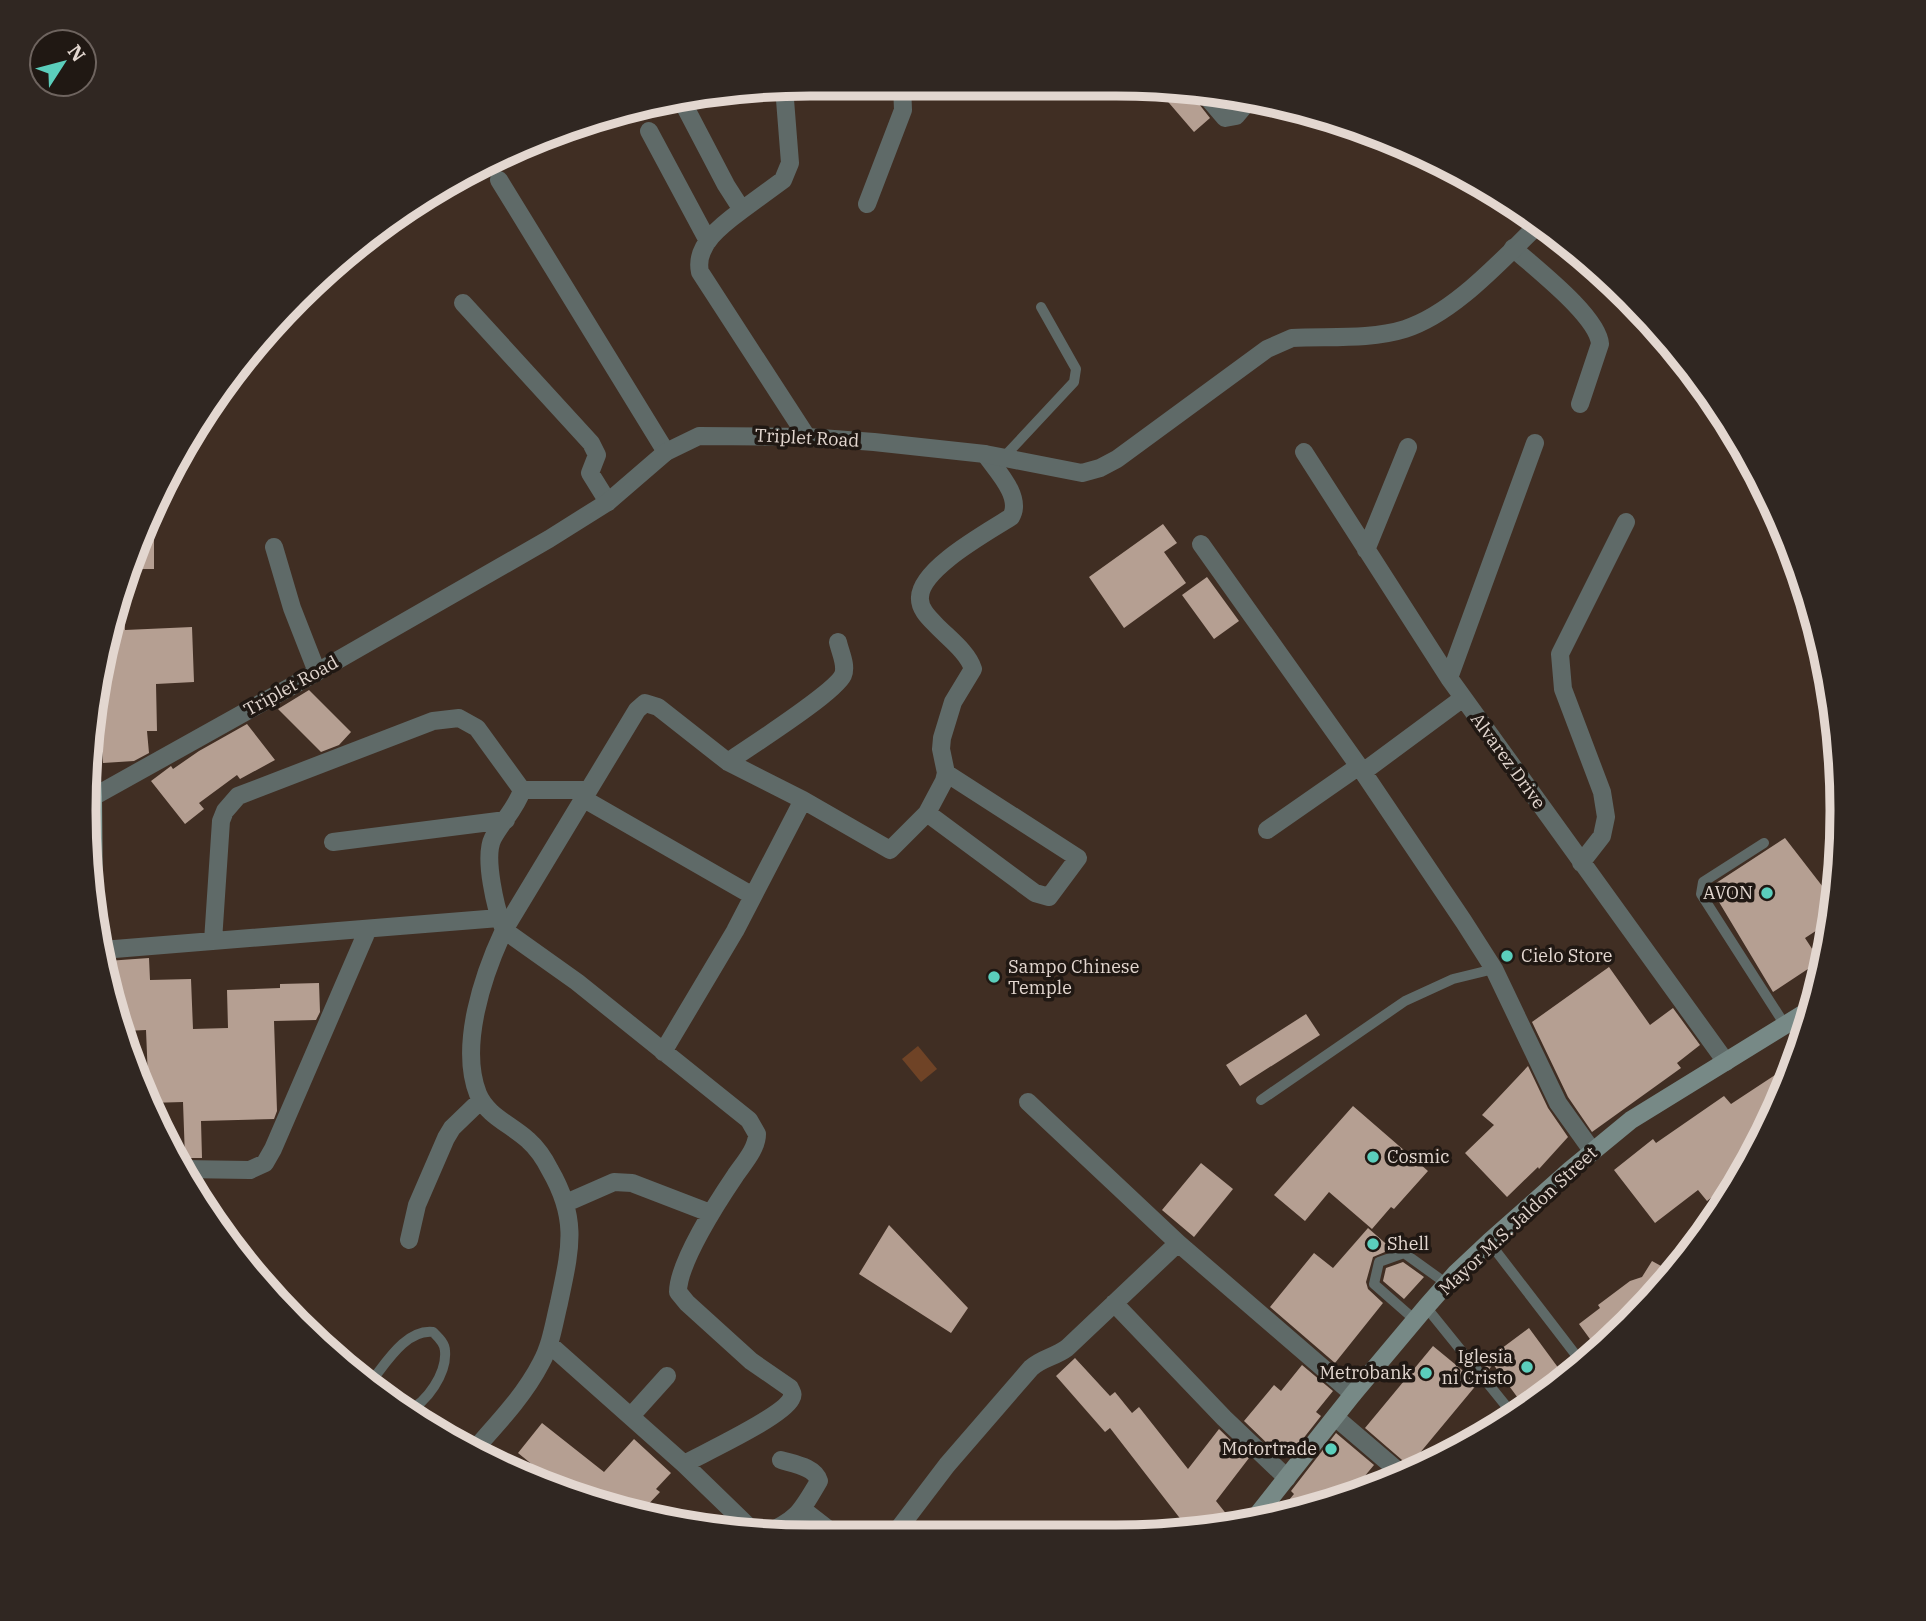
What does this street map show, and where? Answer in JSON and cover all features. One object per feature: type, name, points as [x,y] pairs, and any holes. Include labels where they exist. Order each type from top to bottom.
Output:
[{"type":"main road","name":"Mayor M.S. Jaldon Street","points":[[1262,1509],[1353,1394],[1447,1284],[1489,1242],[1632,1120],[1798,1021]]},
{"type":"street","points":[[867,204],[903,110],[902,96]]},
{"type":"street","points":[[785,97],[790,163],[788,173],[783,180],[723,224],[708,241],[699,260],[700,272],[807,437]]},
{"type":"street","points":[[1212,102],[1229,119],[1243,108]]},
{"type":"street","points":[[685,107],[742,210]]},
{"type":"street","points":[[649,131],[708,241]]},
{"type":"street","points":[[499,180],[666,452]]},
{"type":"street","name":"Triplet Road","points":[[97,795],[317,672],[608,502],[666,452],[699,436],[807,437],[985,454],[1082,473],[1100,468],[1151,435],[1267,349],[1292,338],[1384,333],[1405,329],[1445,309],[1532,231]]},
{"type":"street","points":[[1513,248],[1574,304],[1599,336],[1600,344],[1580,404]]},
{"type":"street","points":[[463,303],[591,443],[597,455],[590,473],[608,502]]},
{"type":"street","points":[[1449,678],[1535,443]]},
{"type":"street","points":[[1366,550],[1408,447]]},
{"type":"street","name":"Alvarez Drive","points":[[1304,452],[1449,678],[1726,1062]]},
{"type":"street","points":[[480,1443],[530,1382],[549,1344],[571,1243],[566,1203],[550,1170],[528,1140],[497,1117],[481,1100],[473,1079],[472,1040],[484,975],[501,924],[586,795],[637,710],[645,703],[658,707],[728,762],[803,800],[890,850],[927,813],[944,781],[946,773],[942,757],[942,738],[953,702],[973,669],[964,655],[923,610],[919,599],[921,592],[938,566],[1011,517],[1016,505],[1008,487],[985,454]]},
{"type":"street","points":[[1581,863],[1602,836],[1606,817],[1602,792],[1563,689],[1560,654],[1626,522]]},
{"type":"street","points":[[1201,544],[1361,769],[1494,969],[1558,1103],[1593,1152]]},
{"type":"street","points":[[274,548],[292,608],[317,672]]},
{"type":"street","points":[[728,762],[837,683],[844,667],[838,642]]},
{"type":"street","points":[[1267,830],[1463,698]]},
{"type":"street","points":[[213,941],[221,821],[232,803],[249,791],[447,718],[459,718],[477,728],[522,790],[586,795],[753,896]]},
{"type":"street","points":[[927,813],[1035,893],[1049,897],[1078,858],[946,773]]},
{"type":"street","points":[[501,924],[490,852],[494,836],[519,800],[522,790]]},
{"type":"street","points":[[663,1052],[753,896],[803,800]]},
{"type":"street","points":[[333,842],[506,820]]},
{"type":"street","points":[[110,949],[368,929],[501,924],[749,1121],[757,1134],[753,1149],[710,1213],[681,1275],[678,1292],[696,1312],[751,1361],[790,1388],[792,1394],[791,1399],[775,1414],[684,1464]]},
{"type":"street","points":[[193,1169],[250,1170],[265,1163],[368,929]]},
{"type":"street","points":[[409,1240],[417,1205],[446,1138],[452,1128],[481,1100]]},
{"type":"street","points":[[1028,1102],[1178,1242],[1353,1394]]},
{"type":"street","points":[[566,1203],[614,1182],[632,1183],[710,1213]]},
{"type":"street","points":[[901,1525],[947,1465],[1031,1368],[1041,1360],[1060,1354],[1178,1242]]},
{"type":"street","points":[[1114,1303],[1224,1419],[1287,1478]]},
{"type":"street","points":[[549,1344],[684,1464],[738,1521]]},
{"type":"street","points":[[631,1416],[667,1376]]},
{"type":"street","points":[[1335,1417],[1394,1468]]},
{"type":"street","points":[[781,1460],[813,1471],[819,1481],[802,1509],[787,1524]]},
{"type":"street","points":[[802,1509],[823,1525]]},
{"type":"lane","points":[[1004,457],[1074,382],[1076,369],[1041,307]]},
{"type":"lane","points":[[1764,843],[1703,882],[1701,894],[1798,1019]]},
{"type":"lane","points":[[1261,1100],[1405,1001],[1444,981],[1494,969]]},
{"type":"lane","points":[[1489,1242],[1576,1356]]},
{"type":"lane","points":[[1447,1284],[1404,1253],[1379,1262],[1374,1283],[1421,1314],[1506,1408]]},
{"type":"lane","points":[[376,1377],[407,1341],[424,1331],[433,1332],[445,1352],[440,1372],[425,1398],[415,1405]]},
{"type":"shaded area","points":[[918,1046],[937,1069],[921,1082],[902,1059]]},
{"type":"building","points":[[1165,98],[1197,101],[1210,118],[1194,132]]},
{"type":"building","points":[[1163,524],[1177,543],[1164,552],[1186,583],[1124,628],[1089,577]]},
{"type":"building","points":[[150,540],[154,540],[154,569],[139,569]]},
{"type":"building","points":[[1207,577],[1239,621],[1214,639],[1182,595]]},
{"type":"building","points":[[124,614],[125,630],[192,627],[194,682],[156,684],[157,731],[147,731],[149,753],[134,761],[103,763],[102,715]]},
{"type":"building","points":[[309,690],[351,732],[339,745],[321,752],[278,709]]},
{"type":"building","points":[[247,724],[275,760],[240,779],[237,775],[199,803],[204,809],[185,824],[151,781],[171,766],[173,769]]},
{"type":"building","points":[[1785,838],[1825,890],[1820,928],[1805,938],[1815,954],[1812,966],[1773,992],[1710,887]]},
{"type":"building","points":[[149,958],[150,980],[191,979],[193,1029],[228,1028],[227,990],[319,983],[320,1012],[316,1020],[274,1021],[277,1111],[274,1119],[201,1121],[202,1158],[187,1158],[183,1102],[159,1103],[148,1076],[146,1030],[131,1031],[113,961]]},
{"type":"building","points":[[1609,967],[1650,1025],[1673,1008],[1700,1045],[1677,1063],[1681,1068],[1592,1132],[1568,1097],[1532,1022]]},
{"type":"building","points":[[1306,1014],[1320,1035],[1240,1086],[1226,1065]]},
{"type":"building","points":[[1528,1066],[1548,1108],[1568,1137],[1539,1169],[1538,1167],[1507,1197],[1465,1153],[1494,1125],[1482,1115]]},
{"type":"building","points":[[1780,1072],[1756,1126],[1719,1192],[1707,1201],[1698,1190],[1655,1223],[1614,1170],[1653,1139],[1656,1143],[1724,1096],[1731,1104]]},
{"type":"building","points":[[1353,1106],[1428,1171],[1372,1229],[1329,1192],[1305,1221],[1274,1195]]},
{"type":"building","points":[[1201,1163],[1233,1189],[1194,1237],[1162,1210]]},
{"type":"building","points":[[889,1225],[968,1308],[951,1333],[859,1274]]},
{"type":"building","points":[[1368,1228],[1392,1249],[1373,1257],[1366,1282],[1368,1289],[1383,1303],[1335,1363],[1270,1307],[1314,1253],[1333,1268]]},
{"type":"building","points":[[1652,1261],[1664,1268],[1621,1316],[1592,1342],[1579,1324],[1600,1308],[1598,1305],[1630,1281],[1642,1277]]},
{"type":"building","points":[[1403,1262],[1424,1277],[1404,1299],[1383,1281],[1386,1268]]},
{"type":"building","name":"Iglesia ni Cristo","points":[[1529,1328],[1559,1369],[1519,1399],[1493,1364],[1488,1371],[1482,1363]]},
{"type":"building","points":[[1433,1346],[1478,1383],[1416,1458],[1405,1463],[1365,1428]]},
{"type":"building","points":[[1075,1358],[1110,1396],[1115,1392],[1132,1413],[1139,1407],[1188,1469],[1219,1429],[1249,1458],[1216,1501],[1228,1516],[1182,1521],[1110,1428],[1105,1432],[1056,1376]]},
{"type":"building","points":[[1302,1365],[1333,1391],[1316,1412],[1321,1416],[1295,1449],[1273,1449],[1244,1421],[1274,1385],[1281,1391]]},
{"type":"building","points":[[542,1423],[604,1472],[634,1439],[671,1473],[656,1489],[660,1492],[647,1505],[581,1487],[541,1472],[518,1453]]},
{"type":"building","points":[[1336,1433],[1374,1465],[1361,1481],[1286,1503],[1294,1494],[1291,1491]]},
{"type":"place","name":"AVON","points":[[1767,893]]},
{"type":"place","name":"Cielo Store","points":[[1507,956]]},
{"type":"place","name":"Sampo Chinese Temple","points":[[994,977]]},
{"type":"place","name":"Cosmic","points":[[1373,1157]]},
{"type":"place","name":"Shell","points":[[1373,1244]]},
{"type":"place","name":"Iglesia ni Cristo","points":[[1527,1367]]},
{"type":"place","name":"Metrobank","points":[[1426,1373]]},
{"type":"place","name":"Motortrade","points":[[1331,1449]]}]
